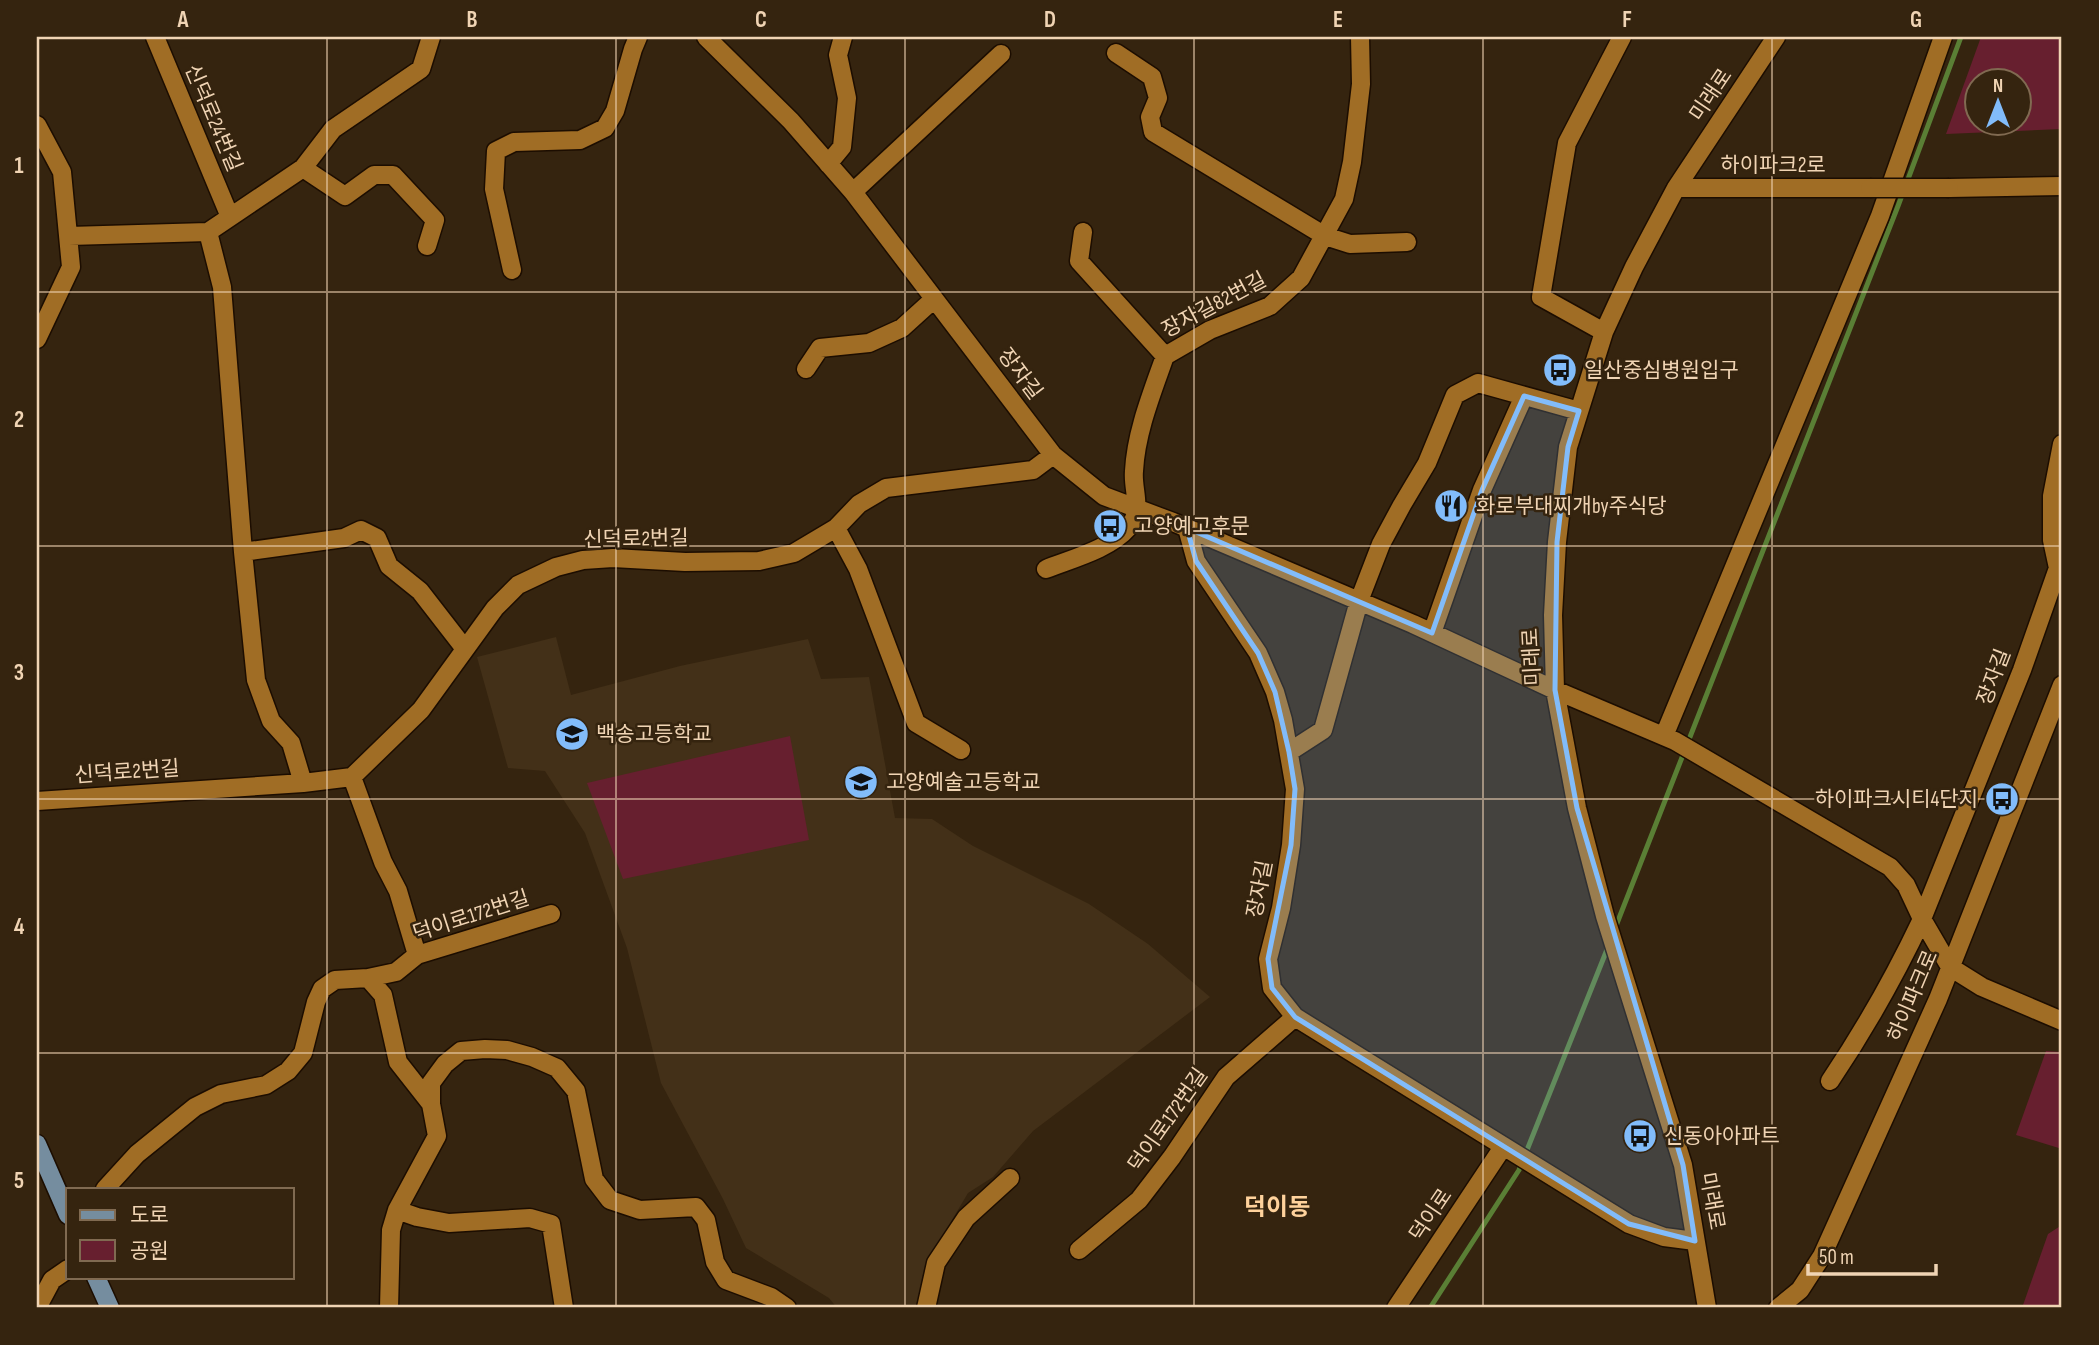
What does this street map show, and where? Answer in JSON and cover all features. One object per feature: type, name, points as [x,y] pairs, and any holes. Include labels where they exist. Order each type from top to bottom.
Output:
[{"type":"main road","points":[[37,1144],[66,1210]]},
{"type":"main road","points":[[96,1278],[110,1308]]},
{"type":"street","name":"신덕로24번길","points":[[155,37],[230,217]]},
{"type":"street","points":[[69,236],[208,232],[303,168],[333,129],[421,69],[430,37]]},
{"type":"street","points":[[512,270],[494,189],[496,151],[514,142],[580,140],[605,128],[615,111],[638,37]]},
{"type":"street","name":"장자길","points":[[706,37],[791,121],[853,192],[1053,454],[1104,496],[1138,507],[1359,601],[1555,690],[1670,738],[1890,867],[1906,885],[1922,919]]},
{"type":"street","points":[[828,164],[842,147],[847,98],[838,55],[843,37]]},
{"type":"street","name":"장자길82번길","points":[[1138,507],[1133,473],[1139,438],[1165,356],[1210,330],[1270,306],[1301,278],[1344,199],[1352,162],[1361,84],[1360,37]]},
{"type":"street","points":[[1604,332],[1541,297],[1567,143],[1622,37]]},
{"type":"street","name":"미래로","points":[[1707,1308],[1683,1165],[1624,980],[1577,808],[1555,690],[1553,615],[1557,542],[1568,447],[1604,332],[1634,267],[1676,188],[1776,37]]},
{"type":"street","points":[[1670,738],[1880,216],[1943,37]]},
{"type":"street","points":[[853,192],[1001,54]]},
{"type":"street","points":[[1116,54],[1152,77],[1158,98],[1150,117],[1153,132],[1325,236],[1350,244],[1407,242]]},
{"type":"street","points":[[37,125],[62,172],[72,267],[37,339]]},
{"type":"street","points":[[303,168],[345,196],[374,175],[393,175],[435,220],[427,246]]},
{"type":"street","name":"하이파크2로","points":[[1676,188],[2062,186]]},
{"type":"street","points":[[208,232],[222,286],[256,680],[271,721],[291,743],[303,783]]},
{"type":"street","points":[[1083,232],[1079,261],[1165,356]]},
{"type":"street","points":[[806,369],[820,348],[869,343],[902,328],[934,299]]},
{"type":"street","points":[[1289,752],[1323,730],[1359,601],[1381,544],[1427,463],[1455,395],[1478,383],[1578,411]]},
{"type":"street","points":[[1432,633],[1482,490],[1524,396]]},
{"type":"street","name":"장자길","points":[[1830,1081],[1861,1035],[1905,957],[2022,670],[2058,568],[2052,540],[2052,496],[2062,444]]},
{"type":"street","name":"신덕로2번길","points":[[37,801],[303,783],[352,777],[421,710],[495,608],[518,585],[556,567],[583,560],[613,558],[685,562],[759,561],[794,553],[836,528],[859,504],[886,488],[1032,470],[1053,454]]},
{"type":"street","points":[[1046,569],[1111,543],[1130,527],[1138,507]]},
{"type":"street","points":[[836,528],[859,569],[916,723],[961,750]]},
{"type":"street","name":"장자길","points":[[1187,528],[1196,561],[1258,653],[1275,692],[1289,752],[1295,789],[1291,845],[1281,908],[1268,959],[1272,988],[1295,1017],[1629,1224],[1664,1237],[1695,1241]]},
{"type":"street","points":[[243,552],[344,538],[361,530],[377,538],[389,565],[420,591],[465,649]]},
{"type":"street","name":"하이파크로","points":[[1778,1308],[1801,1290],[1822,1256],[1938,999],[2062,685]]},
{"type":"street","points":[[352,777],[383,862],[398,891],[417,955]]},
{"type":"street","name":"덕이로172번길","points":[[105,1188],[137,1154],[195,1107],[221,1094],[266,1085],[288,1071],[303,1053],[322,989],[335,980],[368,978],[396,972],[417,955],[551,914]]},
{"type":"street","points":[[1922,919],[1950,967],[1982,987],[2062,1021]]},
{"type":"street","points":[[368,978],[383,995],[398,1062],[431,1104]]},
{"type":"street","name":"덕이로172번길","points":[[1079,1250],[1139,1200],[1172,1157],[1226,1077],[1295,1017]]},
{"type":"street","points":[[389,1308],[391,1230],[397,1210],[437,1136],[431,1104],[431,1083],[461,1051],[485,1049],[507,1050],[557,1068],[576,1091],[594,1179],[610,1200],[639,1210],[696,1207],[706,1220],[715,1262],[726,1280],[771,1297],[787,1308]]},
{"type":"street","name":"덕이로","points":[[1396,1308],[1509,1149]]},
{"type":"street","points":[[926,1308],[936,1263],[966,1219],[1010,1178]]},
{"type":"street","points":[[397,1210],[449,1223],[530,1218],[551,1224],[564,1308]]},
{"type":"street","points":[[37,1308],[52,1280],[66,1270]]},
{"type":"highlighted area","points":[[1524,396],[1579,411],[1568,447],[1557,542],[1555,690],[1577,808],[1683,1165],[1695,1241],[1629,1224],[1295,1017],[1272,988],[1268,959],[1291,845],[1295,789],[1289,752],[1275,692],[1258,653],[1196,561],[1187,528],[1432,633],[1482,490]]},
{"type":"shaded area","points":[[556,637],[571,695],[680,666],[808,639],[821,679],[869,677],[895,818],[932,819],[973,846],[1089,904],[1148,944],[1210,997],[1033,1131],[993,1177],[968,1193],[927,1262],[917,1308],[837,1308],[829,1298],[746,1248],[661,1083],[627,948],[585,833],[545,771],[508,768],[477,657]]},
{"type":"green space","points":[[1981,37],[2062,37],[2062,129],[2032,130],[2032,66],[1971,66]]},
{"type":"green space","points":[[1962,90],[1962,133],[1946,134]]},
{"type":"green space","points":[[790,736],[809,840],[623,879],[587,783]]},
{"type":"green space","points":[[2046,1051],[2062,1052],[2062,1149],[2016,1135]]},
{"type":"green space","points":[[2062,1225],[2062,1308],[2022,1308],[2048,1234]]},
{"type":"waterway","points":[[1614,931],[1898,206],[1961,37]]},
{"type":"waterway","points":[[1430,1308],[1519,1170],[1608,947]]},
{"type":"place","name":"일산중심병원입구","points":[[1560,370]]},
{"type":"place","name":"화로부대찌개by주식당","points":[[1451,506]]},
{"type":"place","name":"고양예고후문","points":[[1110,526]]},
{"type":"place","name":"백송고등학교","points":[[572,734]]},
{"type":"place","name":"고양예술고등학교","points":[[861,782]]},
{"type":"place","name":"하이파크시티4단지","points":[[2002,799]]},
{"type":"place","name":"신동아아파트","points":[[1640,1136]]},
{"type":"district","name":"덕이동","points":[[1277,1207]]}]
